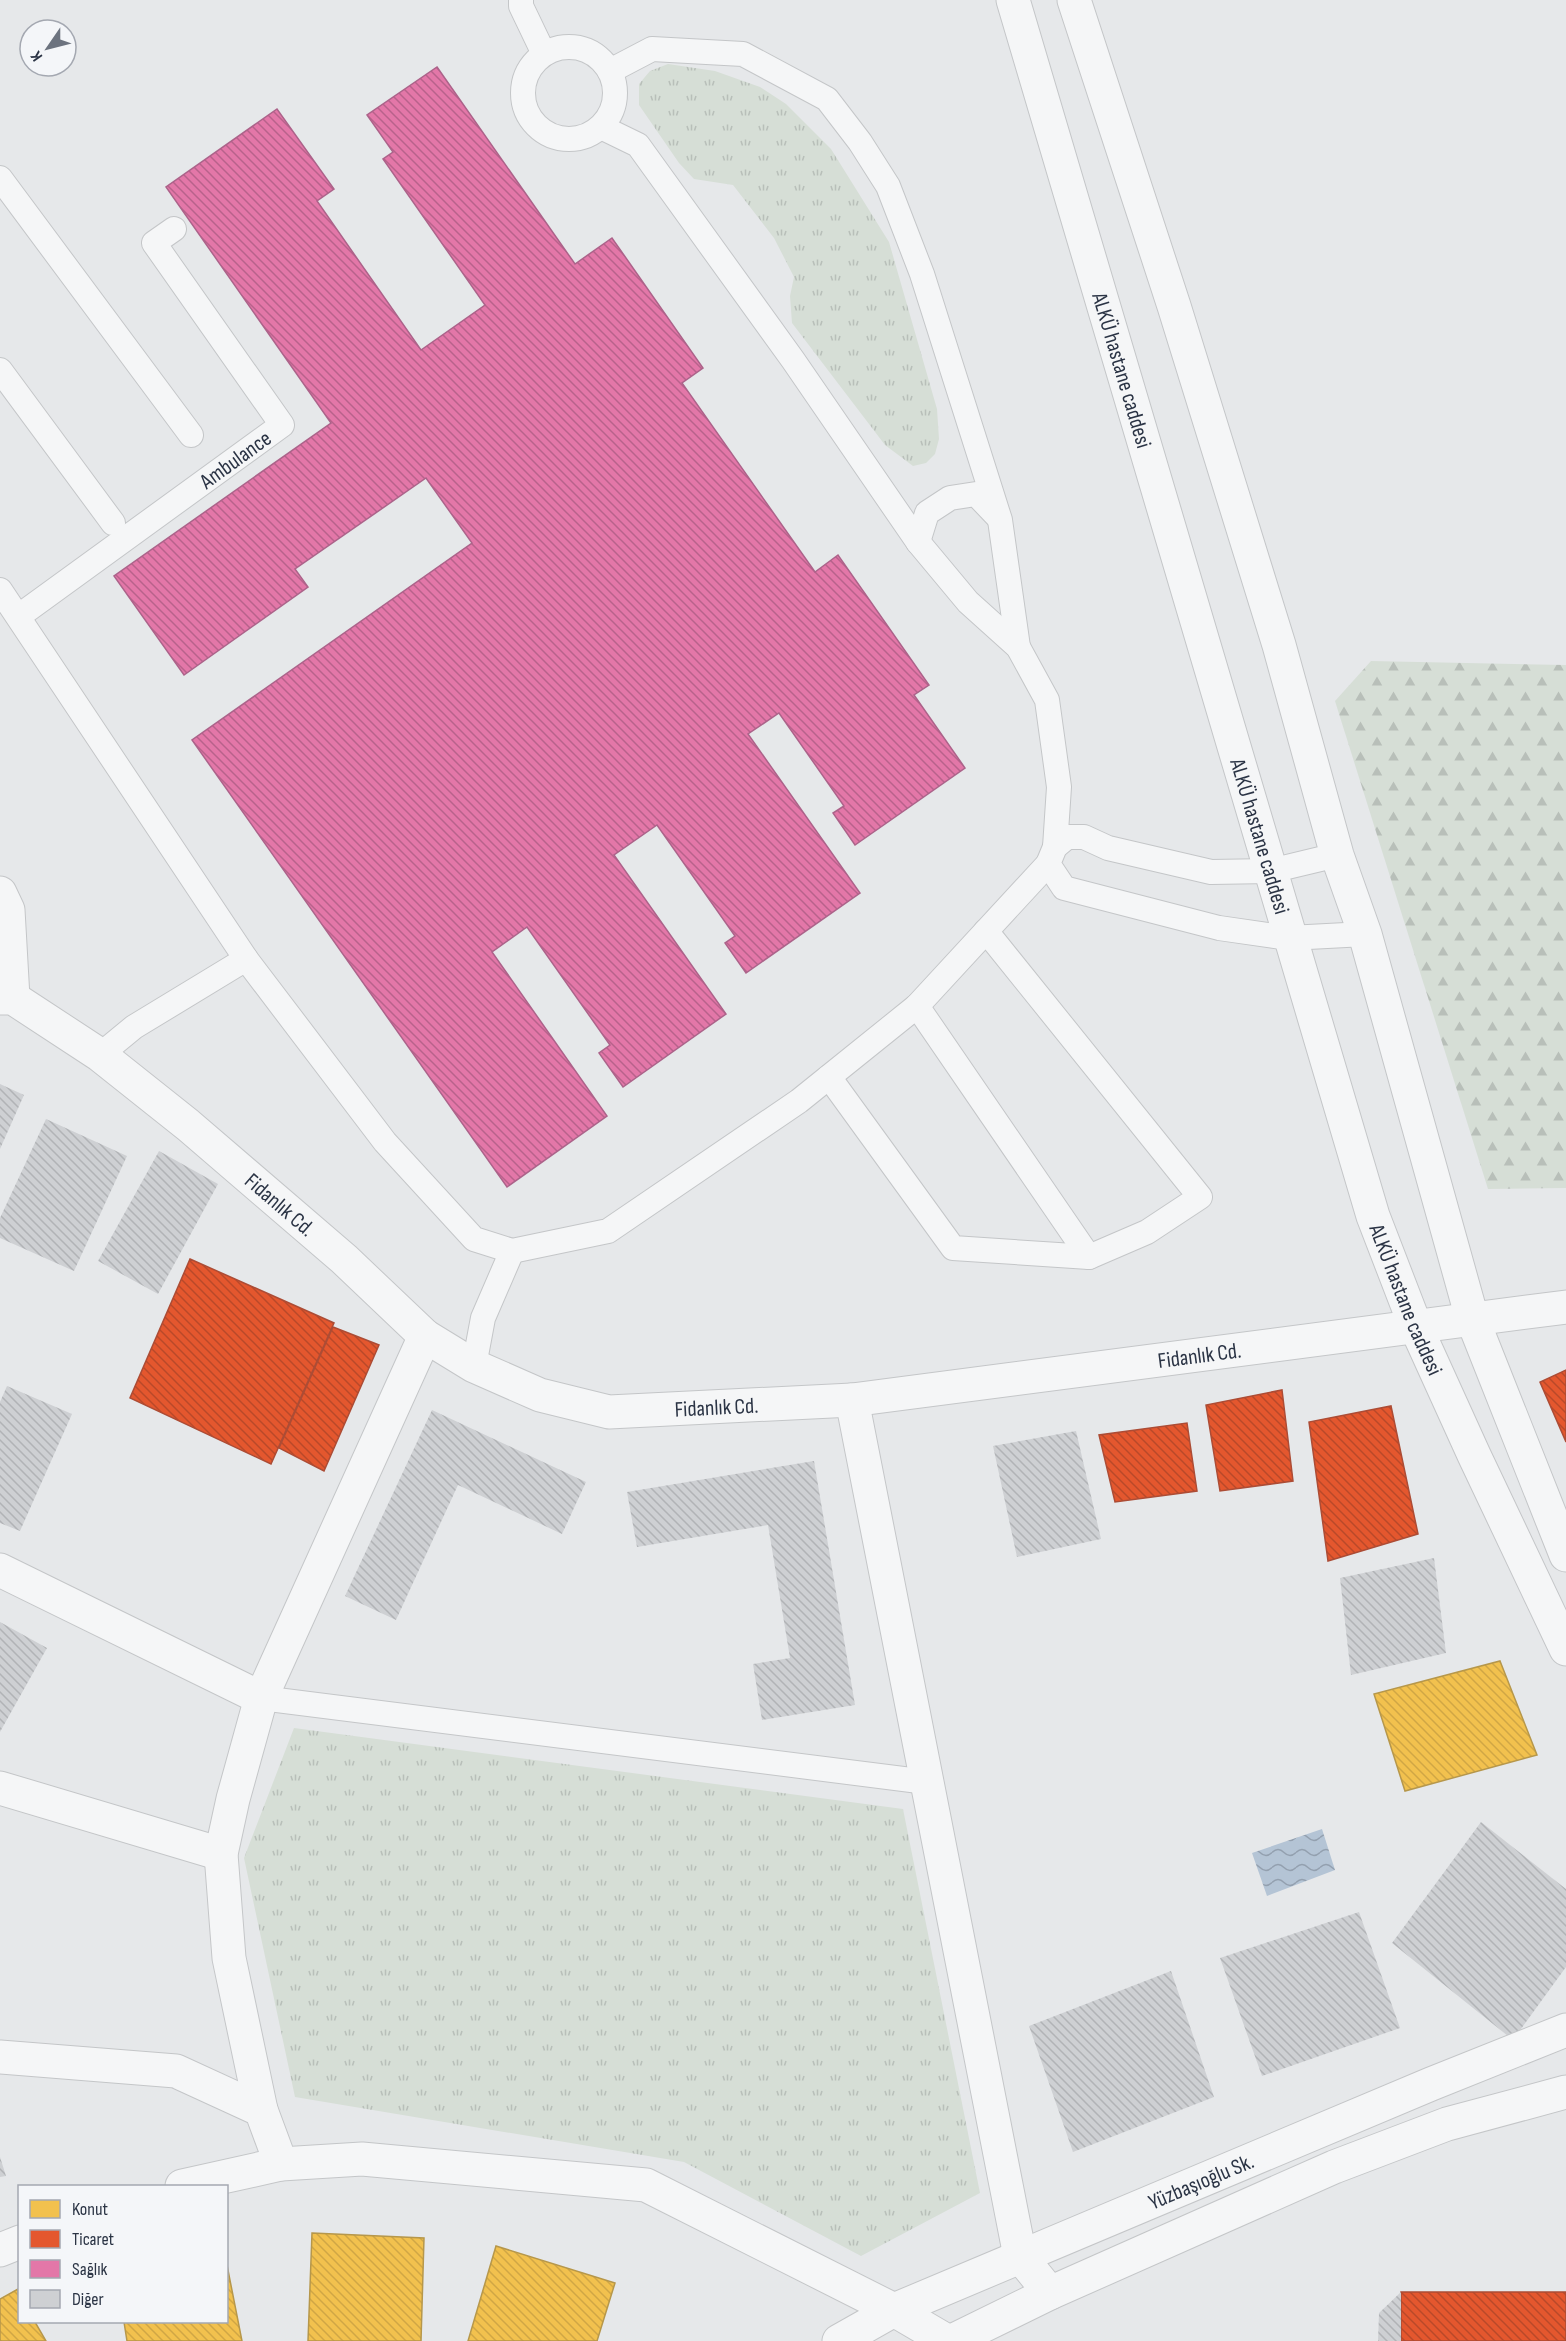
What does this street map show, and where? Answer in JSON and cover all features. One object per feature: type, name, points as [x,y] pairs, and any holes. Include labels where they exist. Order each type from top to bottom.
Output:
[{"type":"street","name":"ALKÜ hastane caddesi","points":[[1013,0],[1373,1216],[1415,1325],[1566,1649]]},
{"type":"street","points":[[1074,0],[1174,306],[1280,645],[1337,855],[1365,934],[1472,1318],[1566,1555]]},
{"type":"street","points":[[0,893],[8,910],[7,998]]},
{"type":"street","name":"Fidanlık Cd.","points":[[7,998],[100,1055],[188,1125],[344,1259],[425,1336],[474,1366],[540,1395],[609,1412],[852,1400],[1566,1307]]},
{"type":"street","points":[[281,2164],[261,2110],[229,1958],[221,1854],[233,1799],[261,1698],[425,1336]]},
{"type":"street","points":[[852,1400],[1020,2256],[1050,2293]]},
{"type":"street","points":[[0,1570],[261,1698]]},
{"type":"street","points":[[0,1788],[221,1854]]},
{"type":"street","name":"Yüzbaşıoğlu Sk.","points":[[838,2341],[894,2310],[1020,2256],[1566,2030]]},
{"type":"street","points":[[0,2057],[176,2071],[261,2110]]},
{"type":"street","name":"Yüzbaşıoğlu Sk.","points":[[952,2341],[1050,2293],[1334,2167],[1447,2124],[1566,2092]]},
{"type":"street","points":[[191,2185],[281,2164],[362,2159],[646,2185],[894,2310],[947,2341]]},
{"type":"street","points":[[0,2250],[18,2243]]},
{"type":"lane","points":[[521,0],[521,6],[544,54]]},
{"type":"lane","points":[[558,48],[580,49],[601,59],[610,71],[615,85],[615,100],[610,115],[601,127],[588,135],[573,139],[558,138],[544,131],[533,121],[526,107],[523,93],[525,78],[533,64],[544,54],[558,48]]},
{"type":"lane","points":[[610,71],[652,49],[743,54],[827,99],[861,142],[888,186],[922,274],[1000,520],[1018,647]]},
{"type":"lane","points":[[601,127],[638,145],[793,360],[918,542],[968,602],[1018,647],[1047,700],[1059,787],[1052,856],[1064,888],[1219,928],[1289,938],[1365,934]]},
{"type":"lane","points":[[0,178],[191,435]]},
{"type":"lane","name":"Ambulance","points":[[19,616],[282,425],[154,243],[174,229]]},
{"type":"lane","points":[[0,370],[113,523]]},
{"type":"lane","points":[[918,542],[927,513],[950,498],[976,494],[1000,520]]},
{"type":"lane","points":[[0,590],[246,959],[385,1142],[474,1239],[512,1251],[608,1232],[799,1101],[917,1006],[986,931],[1067,837],[1084,837],[1108,848],[1211,872],[1270,871],[1337,855]]},
{"type":"lane","points":[[830,1077],[953,1248],[1089,1257],[1147,1233],[1200,1197],[986,931]]},
{"type":"lane","points":[[100,1055],[134,1027],[246,959]]},
{"type":"lane","points":[[917,1006],[1089,1257]]},
{"type":"lane","points":[[474,1366],[483,1318],[512,1251]]},
{"type":"lane","points":[[261,1698],[927,1782]]},
{"type":"green space","points":[[668,64],[715,71],[760,87],[786,104],[831,149],[889,242],[937,409],[939,439],[935,454],[926,463],[913,466],[885,445],[792,323],[790,296],[794,277],[774,238],[733,185],[694,179],[679,163],[639,105],[639,84],[650,71]]},
{"type":"green space","points":[[1371,661],[1566,665],[1566,1188],[1488,1189],[1335,701]]},
{"type":"green space","points":[[294,1728],[903,1809],[980,2193],[861,2256],[684,2162],[295,2097],[244,1858]]},
{"type":"water","points":[[1322,1829],[1335,1870],[1267,1896],[1252,1853]]},
{"type":"building: Konut","points":[[1500,1661],[1537,1755],[1405,1791],[1374,1694]]},
{"type":"building: Konut","points":[[312,2233],[424,2238],[421,2341],[308,2341]]},
{"type":"building: Konut","points":[[496,2246],[615,2283],[597,2341],[468,2341]]},
{"type":"building: Konut","points":[[228,2270],[242,2341],[127,2341],[124,2323],[228,2323]]},
{"type":"building: Konut","points":[[18,2289],[18,2323],[36,2323],[46,2341],[0,2341],[0,2299]]},
{"type":"building: Ticaret","points":[[190,1259],[334,1323],[271,1464],[130,1398]]},
{"type":"building: Ticaret","points":[[333,1327],[379,1345],[324,1471],[279,1448]]},
{"type":"building: Ticaret","points":[[1566,1370],[1566,1442],[1540,1382]]},
{"type":"building: Ticaret","points":[[1282,1390],[1293,1481],[1220,1491],[1206,1405]]},
{"type":"building: Ticaret","points":[[1391,1406],[1418,1534],[1328,1561],[1309,1422]]},
{"type":"building: Ticaret","points":[[1187,1423],[1197,1491],[1115,1502],[1099,1435]]},
{"type":"building: Ticaret","points":[[1401,2292],[1566,2292],[1566,2341],[1401,2341]]},
{"type":"building: Sağlık","points":[[437,67],[575,264],[612,238],[703,368],[682,383],[815,572],[838,555],[929,685],[914,695],[965,768],[855,845],[833,813],[844,806],[779,713],[748,734],[860,893],[746,973],[725,943],[735,936],[657,825],[614,855],[726,1014],[623,1087],[599,1053],[610,1045],[527,927],[492,952],[607,1116],[507,1187],[192,740],[472,543],[426,478],[295,569],[308,587],[184,675],[114,576],[331,423],[166,187],[277,109],[334,189],[317,201],[421,350],[485,305],[383,159],[393,152],[367,115]]},
{"type":"building: Diğer","points":[[0,1084],[24,1095],[0,1149]]},
{"type":"building: Diğer","points":[[46,1119],[127,1156],[74,1271],[0,1238],[0,1218]]},
{"type":"building: Diğer","points":[[159,1151],[218,1184],[158,1294],[98,1261]]},
{"type":"building: Diğer","points":[[7,1386],[72,1414],[20,1531],[0,1523],[0,1402]]},
{"type":"building: Diğer","points":[[432,1410],[586,1482],[562,1534],[458,1485],[396,1620],[345,1596]]},
{"type":"building: Diğer","points":[[1076,1431],[1101,1539],[1017,1557],[993,1446]]},
{"type":"building: Diğer","points":[[814,1461],[855,1705],[762,1720],[753,1664],[790,1658],[768,1525],[637,1547],[627,1492]]},
{"type":"building: Diğer","points":[[1434,1558],[1446,1653],[1351,1675],[1340,1578]]},
{"type":"building: Diğer","points":[[0,1622],[47,1648],[0,1732]]},
{"type":"building: Diğer","points":[[1481,1822],[1566,1889],[1566,1967],[1513,2040],[1392,1943]]},
{"type":"building: Diğer","points":[[1359,1912],[1400,2028],[1262,2076],[1220,1958]]},
{"type":"building: Diğer","points":[[1171,1971],[1214,2097],[1073,2152],[1029,2026]]},
{"type":"building: Diğer","points":[[0,2157],[6,2176],[0,2177]]},
{"type":"building: Diğer","points":[[1401,2292],[1401,2341],[1378,2341],[1379,2313]]}]
